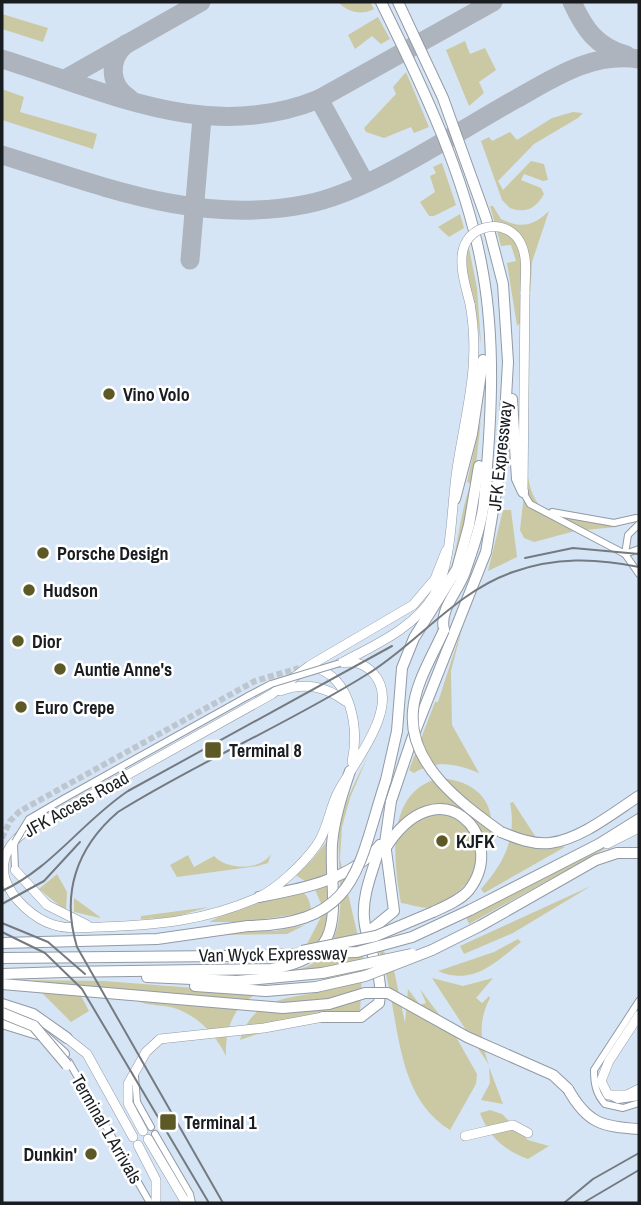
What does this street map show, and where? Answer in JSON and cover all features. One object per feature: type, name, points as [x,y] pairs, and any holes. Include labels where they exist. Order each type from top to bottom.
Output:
[{"type":"highway","name":"JFK Expressway","points":[[381,2],[423,91],[459,186],[481,261],[488,326],[489,387],[484,504],[471,568],[442,625],[413,709],[413,725],[422,754],[439,779],[473,811],[501,832],[525,841],[550,843],[597,823],[639,796]]},
{"type":"highway","name":"JFK Expressway","points":[[367,933],[394,911],[383,847],[391,801],[412,739],[486,552],[503,451],[508,362],[502,284],[486,218],[443,98],[398,2]]},
{"type":"highway","points":[[455,499],[472,434],[488,326]]},
{"type":"highway","points":[[508,362],[517,479],[523,492]]},
{"type":"highway","points":[[2,943],[157,939],[248,926],[281,925],[304,919],[341,895],[362,861],[386,780],[396,740],[402,668],[408,651],[453,580],[462,556],[478,474],[489,387]]},
{"type":"highway","points":[[59,972],[271,969],[296,963],[313,955],[327,939],[334,921],[333,835],[350,771]]},
{"type":"highway","points":[[259,897],[308,888],[353,868],[383,847],[399,828],[416,814],[440,809],[458,815],[472,827],[480,846],[476,878],[463,895],[422,918],[376,936],[274,956]]},
{"type":"highway","name":"Van Wyck Expressway","points":[[2,958],[333,955],[368,950],[412,937],[475,907],[599,844],[639,819]]},
{"type":"highway","name":"Van Wyck Expressway","points":[[2,974],[59,972],[237,981],[323,973],[432,950],[596,860],[639,846]]},
{"type":"highway","points":[[323,1017],[361,1017],[379,1003],[381,981],[367,933],[363,903],[383,847]]},
{"type":"highway","points":[[617,853],[639,853]]},
{"type":"highway","points":[[172,979],[225,990],[266,991],[316,987],[376,973],[432,950]]},
{"type":"highway","points":[[2,984],[283,1007],[329,1004],[365,993],[388,993],[467,1037],[553,1075],[596,1122],[613,1127],[639,1129]]},
{"type":"highway","points":[[2,1004],[40,1018],[67,1038]]},
{"type":"highway","points":[[2,1013],[34,1026],[66,1059]]},
{"type":"highway","points":[[2,1023],[44,1036],[66,1059]]},
{"type":"street","points":[[340,663],[412,621],[431,599],[445,571],[455,499],[456,470],[475,366],[463,250],[473,233],[488,226],[505,228],[520,242],[525,257],[523,492],[530,504],[625,554],[639,574]]},
{"type":"street","points":[[543,511],[614,523],[637,521]]},
{"type":"street","points":[[625,554],[628,535],[637,521]]},
{"type":"street","points":[[625,554],[639,549]]},
{"type":"street","points":[[272,694],[307,669],[413,605],[435,579],[446,551]]},
{"type":"street","points":[[96,927],[54,910],[15,870],[13,850],[16,837],[33,816],[260,689],[307,669],[340,663],[359,663],[374,674],[381,686],[383,705],[336,795],[314,848],[259,897]]},
{"type":"street","points":[[307,669],[331,676],[347,702],[357,731],[350,771]]},
{"type":"street","points":[[272,694],[298,686],[317,686],[328,689],[347,702]]},
{"type":"street","name":"JFK Access Road","points":[[259,897],[174,924],[56,926],[28,910],[8,885],[3,871],[5,854],[18,837],[272,694]]},
{"type":"street","points":[[475,907],[504,898],[639,828]]},
{"type":"street","points":[[2,887],[28,910]]},
{"type":"street","points":[[639,1001],[594,1070],[595,1089],[605,1104],[622,1108],[639,1103]]},
{"type":"street","points":[[639,1015],[601,1081],[608,1095],[618,1100],[639,1097]]},
{"type":"street","points":[[192,1203],[190,1194],[128,1103],[128,1084],[137,1065],[153,1043],[167,1036],[264,1028],[323,1017]]},
{"type":"street","points":[[67,1038],[87,1054],[136,1141],[156,1180],[156,1203]]},
{"type":"street","points":[[67,1038],[66,1059],[149,1203]]},
{"type":"street","points":[[137,1065],[135,1096],[149,1133],[186,1203]]},
{"type":"street","points":[[608,1095],[627,1095],[639,1088]]},
{"type":"street","points":[[465,1136],[513,1125],[528,1133]]},
{"type":"shaded area","points":[[2,2],[639,2],[639,1203],[2,1203]]},
{"type":"green space","points":[[338,2],[370,2],[374,9],[355,12]]},
{"type":"green space","points":[[2,14],[48,28],[43,42],[2,29]]},
{"type":"green space","points":[[378,17],[390,39],[381,44],[372,36],[355,49],[348,35]]},
{"type":"green space","points":[[465,41],[470,54],[485,48],[496,70],[479,82],[484,93],[469,106],[446,50]]},
{"type":"green space","points":[[406,72],[429,127],[414,133],[411,127],[384,138],[366,132],[364,128],[396,94],[393,87]]},
{"type":"green space","points":[[2,89],[24,97],[20,112],[97,134],[93,149],[2,120]]},
{"type":"green space","points":[[573,112],[583,113],[534,144],[498,181],[503,190],[531,161],[544,164],[548,180],[543,181],[524,174],[521,180],[541,188],[544,194],[541,199],[526,210],[510,208],[502,200],[481,141],[489,137],[492,141],[510,132],[517,140],[552,118]]},
{"type":"green space","points":[[442,163],[456,205],[429,216],[420,202],[435,192],[430,176],[436,173],[433,167]]},
{"type":"green space","points":[[490,206],[493,206],[501,219],[521,225],[538,220],[549,211],[532,262],[528,335],[521,322],[517,326],[507,263],[516,261],[511,245],[501,246]]},
{"type":"green space","points":[[460,214],[464,228],[449,237],[438,227]]},
{"type":"green space","points":[[466,233],[477,288],[481,344],[474,304],[467,305],[457,257]]},
{"type":"green space","points":[[481,419],[474,484],[457,568],[445,602],[413,629],[434,604],[449,575],[471,484],[467,482]]},
{"type":"green space","points":[[527,468],[531,491],[540,505],[551,514],[565,518],[628,522],[616,527],[575,531],[534,542],[524,538],[520,530]]},
{"type":"green space","points":[[503,510],[511,510],[517,557],[488,571]]},
{"type":"green space","points":[[463,625],[451,671],[452,725],[479,773],[463,767],[439,764],[414,773],[409,770],[435,702],[438,702]]},
{"type":"green space","points":[[368,756],[350,798],[342,827],[340,859],[363,958],[360,1013],[319,1013],[240,1040],[253,1015],[273,1002],[325,991],[322,969],[279,975],[315,962],[330,945],[340,914],[339,843],[340,826],[348,799]]},
{"type":"green space","points":[[440,778],[467,785],[483,798],[491,816],[490,837],[483,858],[471,879],[453,895],[430,908],[401,903],[395,848],[401,812],[410,797],[422,785]]},
{"type":"green space","points":[[513,802],[537,839],[565,847],[484,893],[481,889],[496,870],[507,849],[512,828],[510,803]]},
{"type":"green space","points":[[639,830],[469,924],[466,917],[578,857]]},
{"type":"green space","points":[[328,840],[329,901],[322,906],[314,887],[294,874],[311,861]]},
{"type":"green space","points":[[271,854],[268,863],[258,866],[177,877],[170,865],[188,855],[194,867],[214,856],[227,864],[243,867],[266,860]]},
{"type":"green space","points":[[57,874],[67,892],[66,911],[39,889]]},
{"type":"green space","points":[[284,884],[304,892],[311,912],[244,922],[209,922]]},
{"type":"green space","points":[[591,886],[513,933],[464,954],[460,946]]},
{"type":"green space","points":[[74,898],[100,917],[100,918],[74,912]]},
{"type":"green space","points":[[209,907],[171,918],[141,919],[141,916]]},
{"type":"green space","points":[[330,911],[320,942],[307,944],[321,917]]},
{"type":"green space","points":[[305,925],[287,934],[205,935],[205,931],[275,931]]},
{"type":"green space","points":[[518,939],[521,942],[502,958],[473,974],[462,976],[438,971],[494,952]]},
{"type":"green space","points":[[378,940],[394,970],[405,1023],[408,989],[420,1005],[426,1003],[420,989],[456,1037],[477,1074],[476,1084],[450,1130],[430,1113],[416,1092],[406,1069],[384,965],[375,942]]},
{"type":"green space","points":[[432,978],[463,986],[493,978],[476,998],[482,1003],[489,996],[490,998],[482,1023],[484,1048],[489,1065]]},
{"type":"green space","points":[[29,980],[104,981],[259,993],[243,1004],[232,1019],[227,1036],[226,1056],[211,1033],[198,1021],[174,1008],[140,1002],[141,992]]},
{"type":"green space","points":[[42,993],[81,996],[89,1011],[71,1022]]},
{"type":"green space","points":[[489,1067],[503,1104],[481,1100],[490,1083]]},
{"type":"green space","points":[[490,1110],[502,1114],[528,1140],[549,1146],[528,1159],[512,1151],[498,1142],[484,1121],[480,1113]]},
{"type":"taxiway","points":[[65,79],[201,2]]},
{"type":"taxiway","points":[[2,59],[159,108],[198,115],[238,116],[278,112],[319,99],[493,2]]},
{"type":"taxiway","points":[[572,2],[581,20],[599,42],[626,55]]},
{"type":"taxiway","points":[[126,44],[116,57],[113,72],[122,93],[129,98]]},
{"type":"taxiway","points":[[2,155],[114,190],[190,206],[228,210],[307,204],[359,187],[386,174],[545,82],[575,68],[605,59],[639,59]]},
{"type":"taxiway","points":[[319,99],[365,183]]},
{"type":"taxiway","points":[[190,260],[202,118]]},
{"type":"tunnel","points":[[2,838],[10,821],[20,811],[255,681],[299,668]]},
{"type":"tram line","points":[[525,558],[573,548],[639,554]]},
{"type":"tram line","points":[[223,1203],[77,947],[72,927],[72,890],[82,857],[92,841],[118,812],[366,675],[454,605],[492,581],[529,567],[560,561],[607,562],[639,567]]},
{"type":"tram line","points":[[2,891],[36,870],[128,791],[392,646]]},
{"type":"tram line","points":[[2,904],[44,881],[80,842]]},
{"type":"tram line","points":[[2,923],[48,942],[85,974]]},
{"type":"tram line","points":[[2,932],[45,953],[82,989],[209,1203]]},
{"type":"tram line","points":[[564,1203],[593,1179],[639,1153]]},
{"type":"tram line","points":[[583,1203],[639,1170]]},
{"type":"place","name":"Vino Volo","points":[[109,394]]},
{"type":"place","name":"Porsche Design","points":[[43,553]]},
{"type":"place","name":"Hudson","points":[[29,590]]},
{"type":"place","name":"Dior","points":[[18,641]]},
{"type":"place","name":"Auntie Anne's","points":[[60,669]]},
{"type":"place","name":"Euro Crepe","points":[[21,707]]},
{"type":"place","name":"Terminal 8","points":[[213,750]]},
{"type":"place","name":"KJFK","points":[[442,841]]},
{"type":"place","name":"Terminal 1","points":[[168,1122]]},
{"type":"place","name":"Dunkin'","points":[[91,1154]]}]
